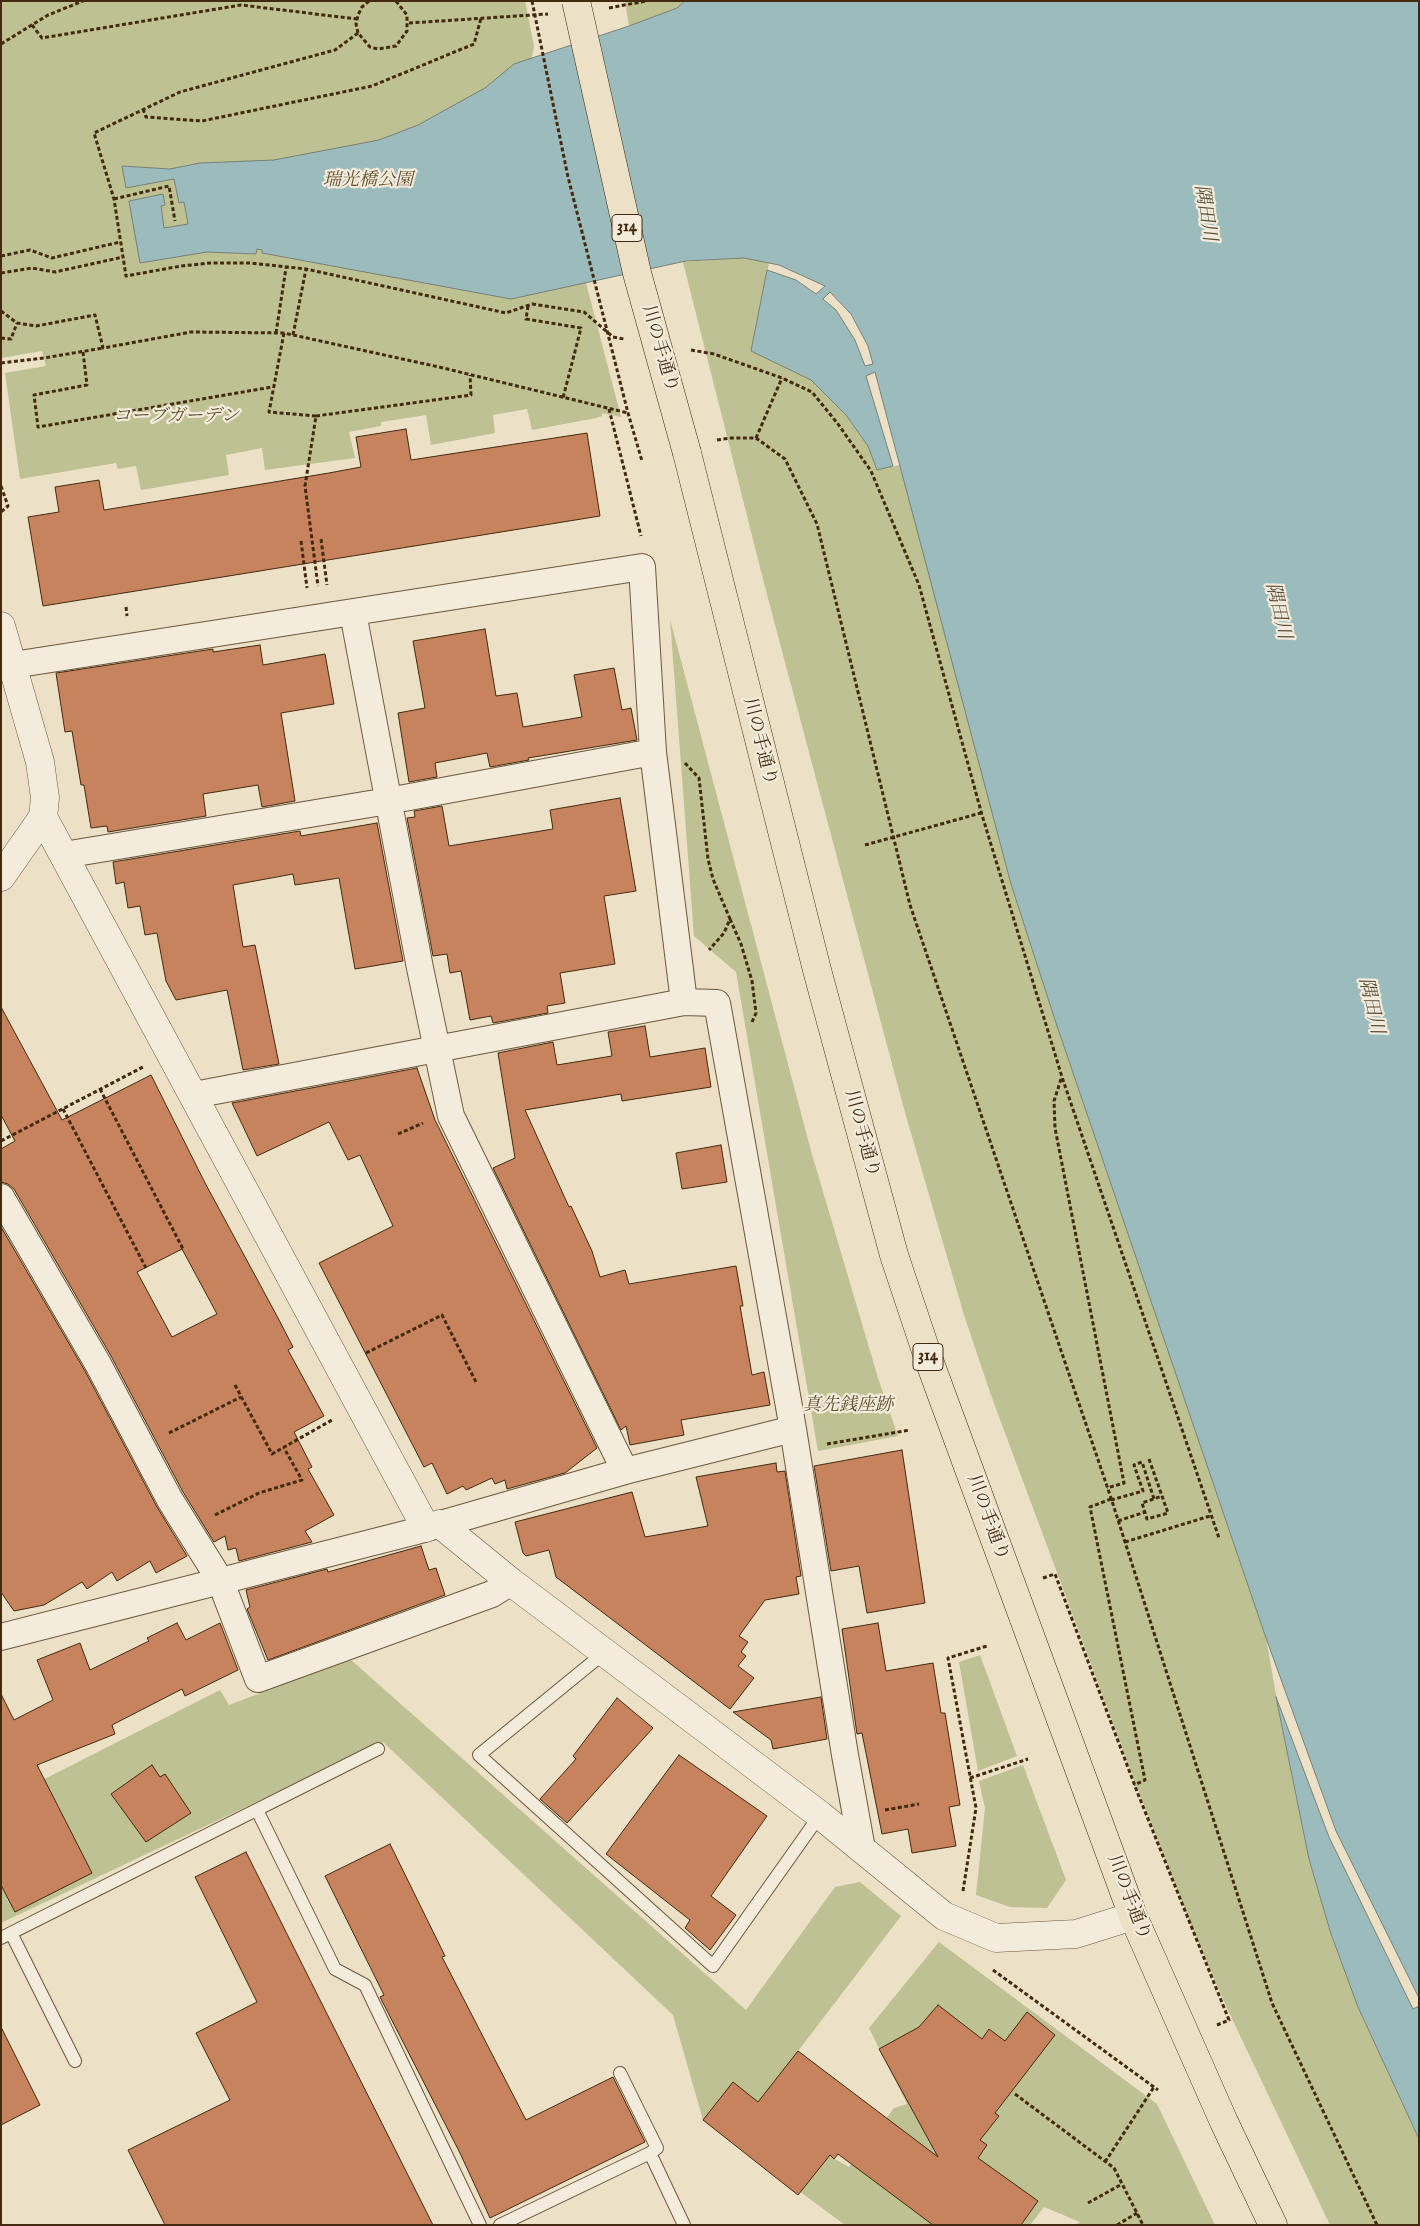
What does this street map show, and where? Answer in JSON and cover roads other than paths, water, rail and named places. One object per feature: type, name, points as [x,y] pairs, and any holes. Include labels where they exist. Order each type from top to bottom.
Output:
[{"type":"main road","name":"川の手通り","points":[[576,8],[638,274],[687,453],[817,970],[894,1255],[930,1363],[1133,1916],[1224,2122],[1273,2225]]},
{"type":"street","points":[[13,666],[642,566],[653,752],[684,1002]]},
{"type":"street","points":[[353,613],[388,802],[451,1116],[625,1471]]},
{"type":"street","points":[[1,626],[43,779],[43,817],[194,1096],[433,1526],[511,1582],[820,1815],[944,1916],[996,1938],[1076,1934],[1133,1916]]},
{"type":"street","points":[[64,855],[388,802],[653,752]]},
{"type":"street","points":[[1,877],[43,817]]},
{"type":"street","points":[[194,1096],[436,1048],[684,1002],[717,1004],[794,1429],[845,1755],[862,1849]]},
{"type":"street","points":[[1,1197],[98,1364],[141,1446],[220,1580],[258,1679],[492,1594],[511,1582]]},
{"type":"street","points":[[4,1631],[220,1580],[433,1526],[625,1471],[794,1429]]},
{"type":"lane","points":[[604,1653],[479,1755],[713,1966],[820,1815]]},
{"type":"lane","points":[[75,2061],[6,1936],[378,1749]]},
{"type":"lane","points":[[257,1810],[335,1969],[365,1985],[480,2225]]},
{"type":"lane","points":[[500,2225],[658,2148],[620,2073]]},
{"type":"lane","points":[[650,2153],[684,2225]]},
{"type":"water","name":"隅田川","points":[[685,1],[1419,1],[1419,1998],[1336,1831],[1266,1638],[1056,1023],[1011,884],[875,372],[866,376],[893,466],[877,470],[868,446],[846,415],[811,380],[751,351],[767,270],[796,280],[816,294],[825,286],[779,265],[744,258],[686,261],[511,299],[262,253],[262,250],[257,249],[256,254],[207,252],[140,263],[129,201],[163,194],[165,205],[161,206],[164,228],[188,224],[184,202],[179,203],[174,179],[126,188],[122,166],[170,169],[200,163],[274,160],[379,140],[418,125],[485,88],[514,64],[677,8]],"holes":[[[830,292],[851,314],[868,346],[873,364],[865,366],[855,340],[836,310],[823,299]]]},
{"type":"water","points":[[1276,1697],[1329,1837],[1413,2009],[1419,2006],[1419,2139],[1358,2007],[1331,1934],[1309,1859]]},
{"type":"park label","name":"瑞光橋公園","points":[[368,181]]},
{"type":"park label","name":"コーブガーデン","points":[[176,417]]},
{"type":"park label","name":"真先銭座跡","points":[[848,1406]]}]
